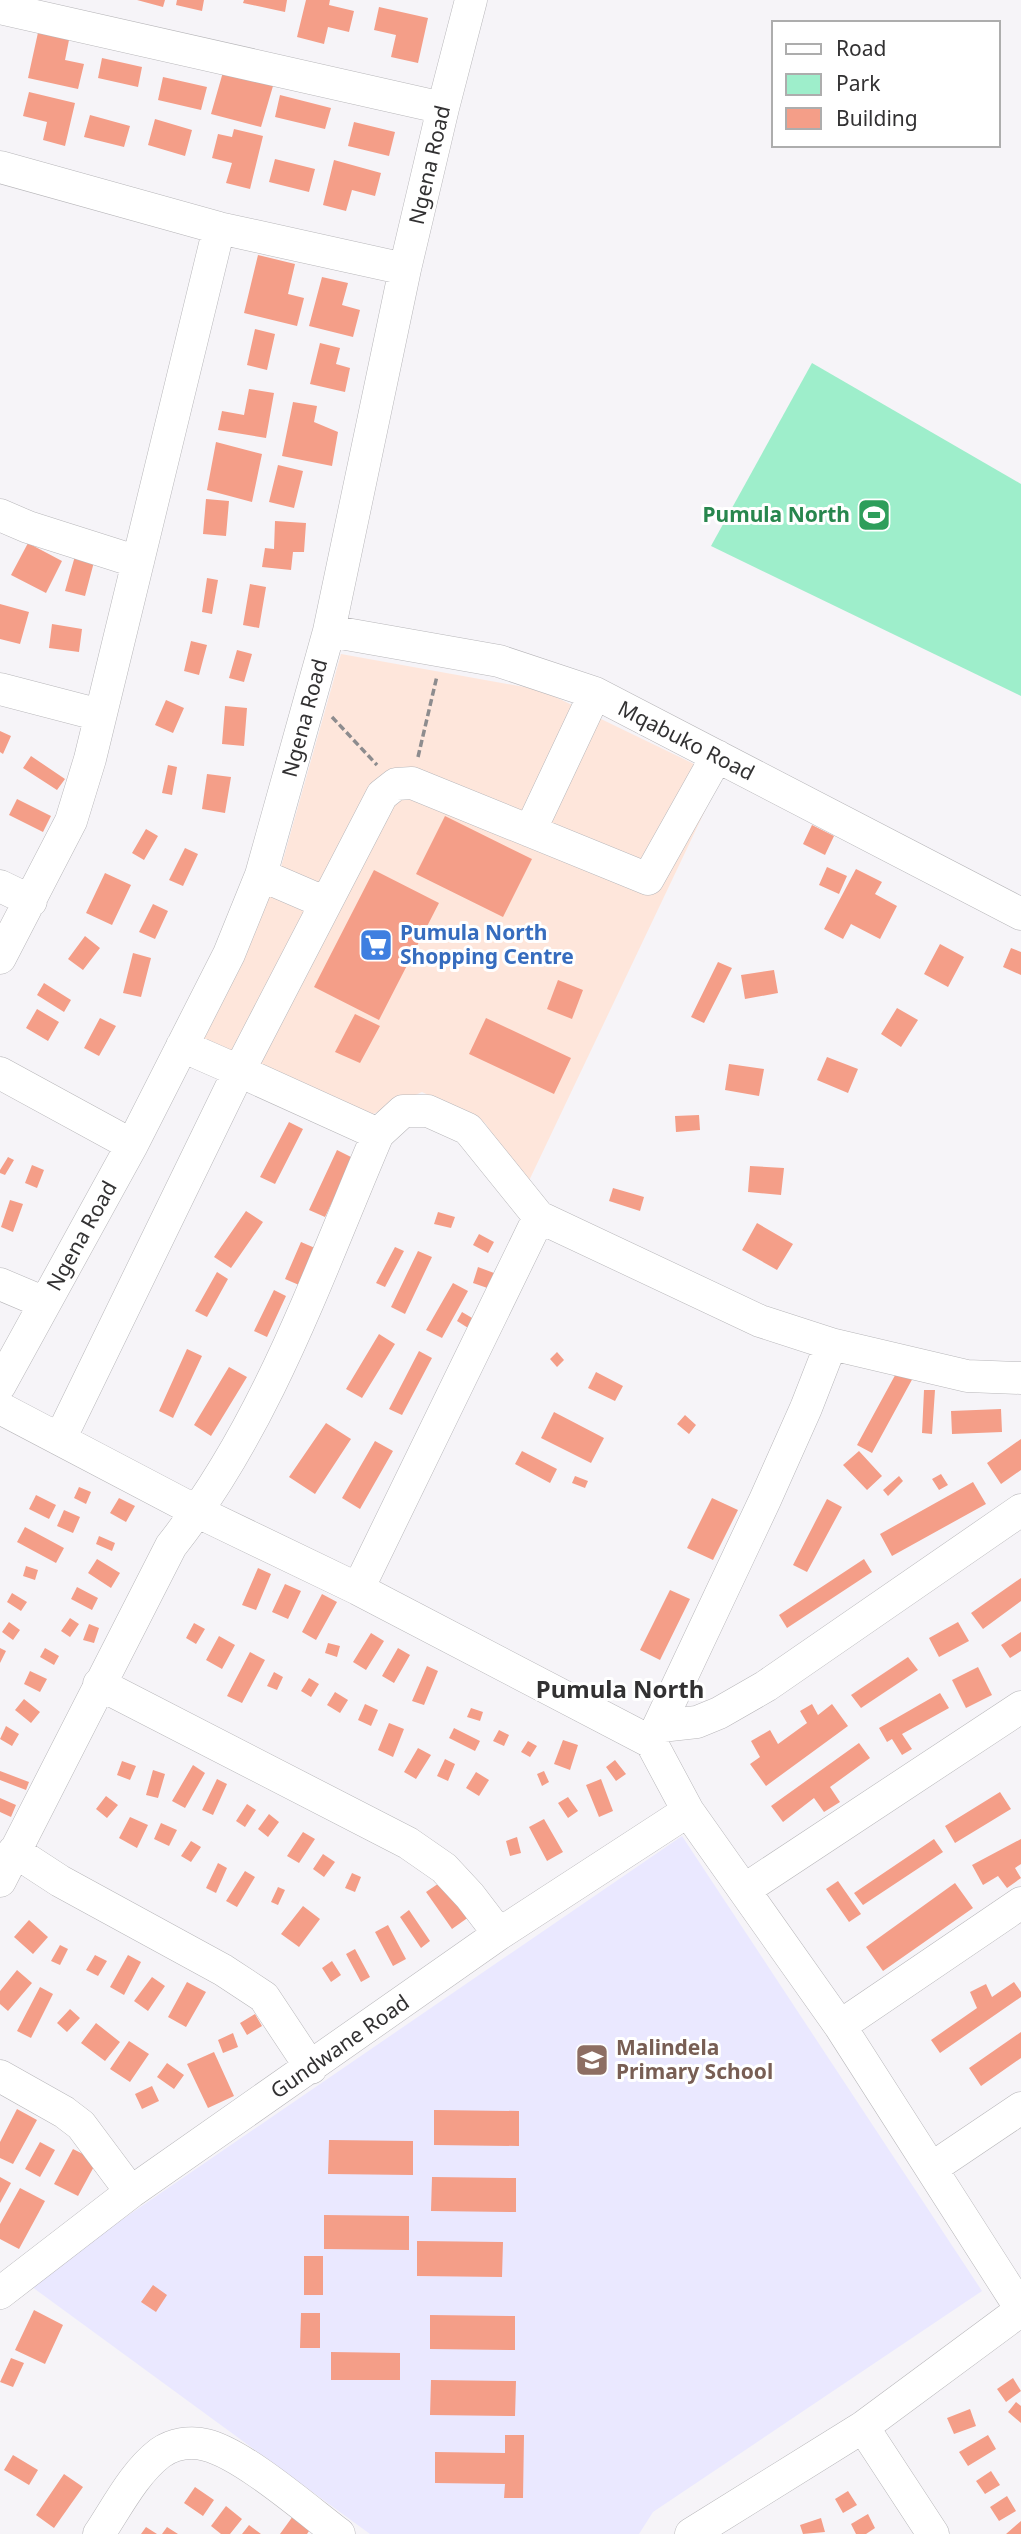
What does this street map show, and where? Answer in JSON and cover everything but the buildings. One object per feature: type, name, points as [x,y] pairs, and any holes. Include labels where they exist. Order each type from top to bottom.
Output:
[{"type":"street","name":"Ngena Road","points":[[0,1385],[132,1144],[229,954],[261,875],[329,631],[405,269],[471,0]]},
{"type":"street","points":[[0,8],[443,108]]},
{"type":"street","points":[[0,167],[219,228],[405,269]]},
{"type":"street","points":[[0,958],[71,821],[90,759],[219,228]]},
{"type":"street","points":[[0,515],[28,527],[138,562]]},
{"type":"street","name":"Mqabuko Road","points":[[329,631],[499,661],[595,693],[1021,914]]},
{"type":"street","points":[[0,689],[100,715]]},
{"type":"street","points":[[530,831],[595,693]]},
{"type":"street","points":[[60,1439],[239,1070],[382,795],[404,784],[648,879],[717,756]]},
{"type":"street","points":[[261,875],[326,903]]},
{"type":"street","points":[[0,886],[31,901]]},
{"type":"street","points":[[182,1046],[378,1134]]},
{"type":"street","points":[[0,1073],[132,1144]]},
{"type":"street","points":[[0,1881],[171,1546],[198,1512],[231,1460],[286,1349],[378,1134],[403,1111],[428,1111],[468,1129],[539,1217],[760,1321],[831,1344],[967,1376],[1021,1378]]},
{"type":"street","points":[[358,1588],[539,1217]]},
{"type":"street","points":[[0,1284],[45,1303]]},
{"type":"street","points":[[656,1734],[806,1408],[831,1344]]},
{"type":"street","points":[[0,1408],[198,1512],[656,1734],[688,1811],[840,2026],[933,2168],[1021,2310],[863,2427],[697,2532]]},
{"type":"street","points":[[656,1734],[719,1713],[766,1686],[1021,1510]]},
{"type":"street","points":[[99,1684],[408,1843],[444,1868],[499,1934]]},
{"type":"street","points":[[744,1890],[1021,1707]]},
{"type":"street","name":"Gundwane Road","points":[[0,2293],[131,2192],[499,1934],[688,1811]]},
{"type":"street","points":[[14,1851],[60,1881],[223,1970],[264,1997],[311,2068]]},
{"type":"street","points":[[840,2026],[1021,1903]]},
{"type":"street","points":[[0,2076],[64,2112],[81,2125],[131,2192]]},
{"type":"street","points":[[933,2168],[1021,2108]]},
{"type":"street","points":[[863,2427],[933,2534]]},
{"type":"street","points":[[99,2534],[146,2466],[162,2452],[184,2442],[206,2445],[235,2458],[339,2534]]},
{"type":"path","points":[[312,695],[404,784],[443,650]]},
{"type":"shaded area","points":[[341,654],[541,690],[721,777],[526,1187],[485,1123],[422,1092],[371,1115],[202,1039],[281,867]]},
{"type":"shaded area","name":"Malindela Primary School","points":[[682,1836],[982,2291],[653,2512],[639,2534],[370,2534],[28,2284]]},
{"type":"green space","name":"Pumula North","points":[[812,363],[1021,484],[1021,696],[711,546]]},
{"type":"place","name":"Pumula North","points":[[874,515]]},
{"type":"place","name":"Pumula North Shopping Centre","points":[[376,945]]},
{"type":"place","name":"Malindela Primary School","points":[[592,2060]]},
{"type":"district","name":"Pumula North","points":[[620,1690]]}]
